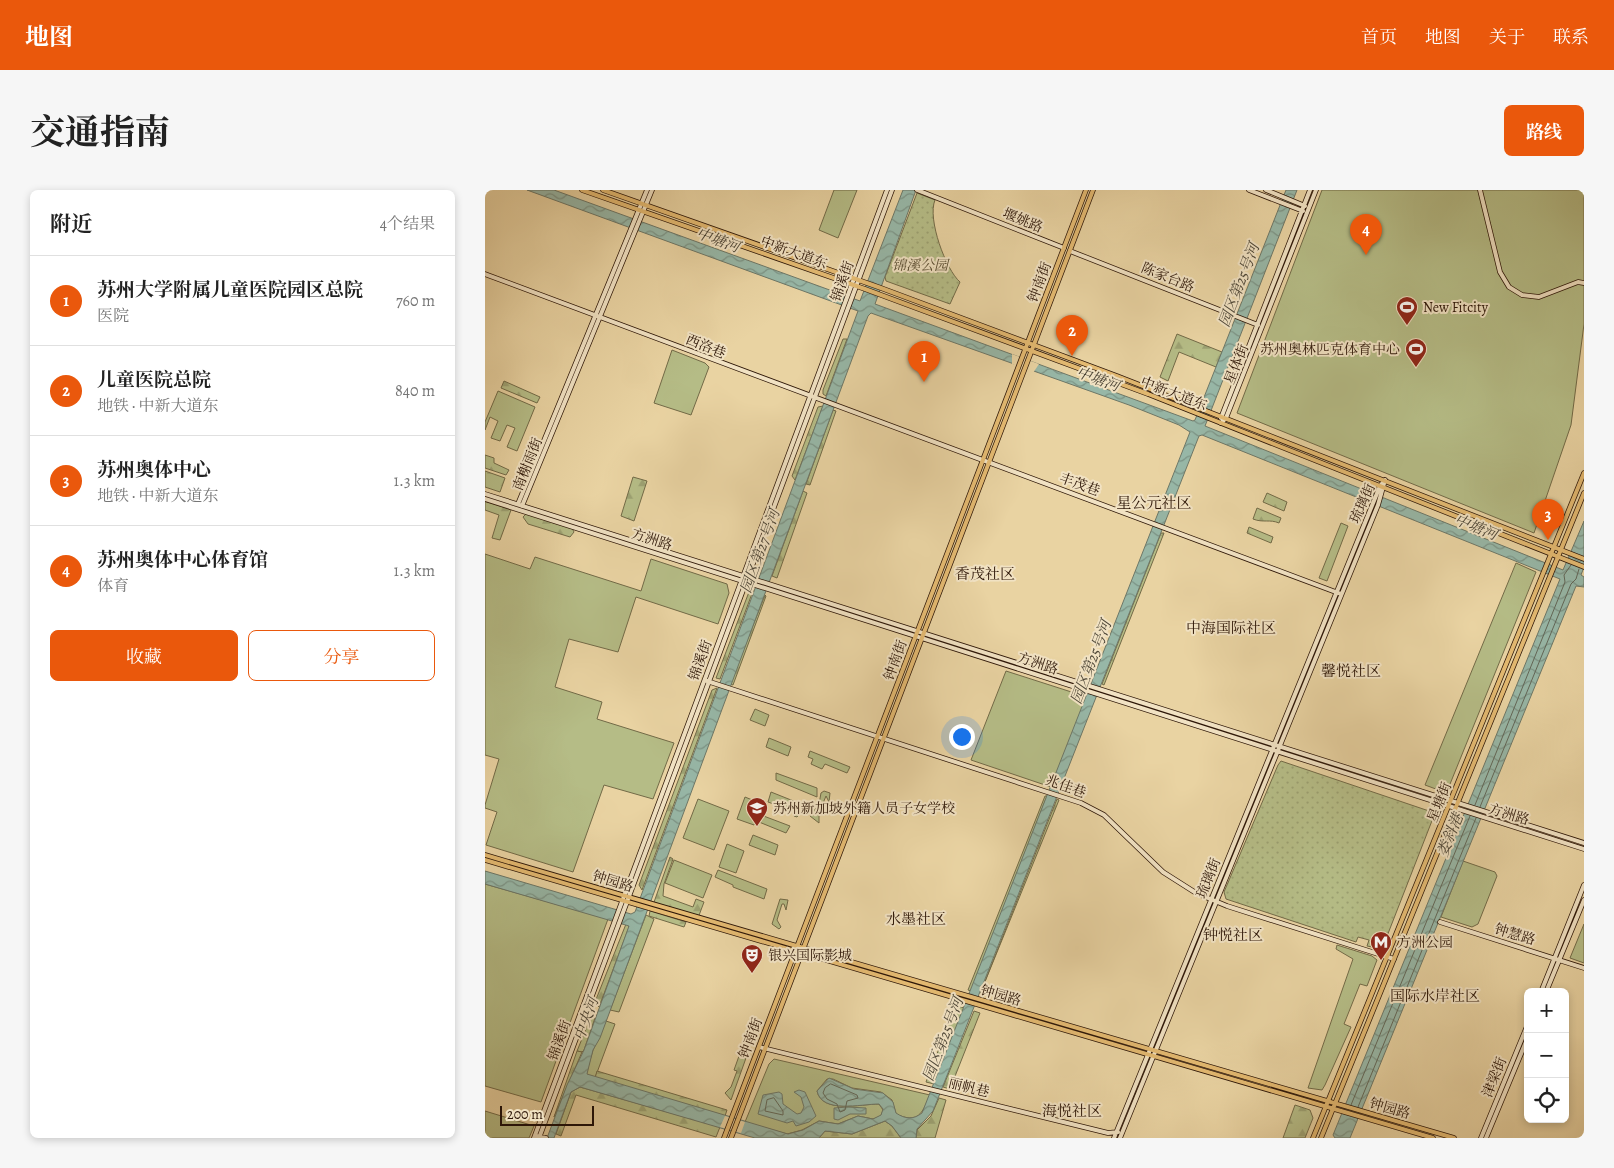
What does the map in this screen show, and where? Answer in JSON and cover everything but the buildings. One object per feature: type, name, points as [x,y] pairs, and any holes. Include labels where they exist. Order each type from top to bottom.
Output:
[{"type":"main road","name":"中新大道东","points":[[582,190],[865,289],[1197,413],[1584,567]]},
{"type":"main road","name":"中新大道东","points":[[603,190],[1028,342],[1584,559]]},
{"type":"main road","name":"南榭雨街","points":[[597,315],[641,220],[647,190]]},
{"type":"main road","name":"南榭雨街","points":[[520,506],[638,210],[652,190]]},
{"type":"main road","name":"锦溪街","points":[[537,1137],[847,306],[887,190]]},
{"type":"main road","name":"锦溪街","points":[[856,280],[892,190]]},
{"type":"main road","name":"堰姚路","points":[[917,190],[1064,248]]},
{"type":"main road","name":"钟南街","points":[[724,1138],[1086,190]]},
{"type":"main road","name":"钟南街","points":[[731,1138],[1093,190]]},
{"type":"main road","points":[[1249,190],[1302,211],[1308,210],[1304,205],[1266,190]]},
{"type":"main road","name":"星体街","points":[[1224,417],[1257,325],[1310,190]]},
{"type":"main road","name":"星体街","points":[[1221,423],[1316,190]]},
{"type":"main road","points":[[1481,190],[1500,272],[1509,287],[1522,295],[1539,297],[1579,282],[1584,283]]},
{"type":"main road","name":"陈家台路","points":[[1070,251],[1257,325]]},
{"type":"main road","name":"西洛巷","points":[[485,274],[813,397]]},
{"type":"main road","name":"丰茂巷","points":[[813,397],[1339,593]]},
{"type":"main road","name":"星塘街","points":[[1313,1138],[1452,801],[1584,473]]},
{"type":"main road","name":"琉璃街","points":[[1114,1138],[1119,1132],[1151,1056],[1273,751],[1385,480]]},
{"type":"main road","name":"星塘街","points":[[1321,1138],[1584,493]]},
{"type":"main road","name":"方洲路","points":[[485,494],[744,581],[923,635],[1273,751],[1584,850]]},
{"type":"main road","name":"方洲路","points":[[485,499],[520,506],[747,575],[916,633]]},
{"type":"main road","name":"兆佳巷","points":[[707,681],[1058,795],[1100,813],[1171,879],[1213,901],[1394,959]]},
{"type":"main road","name":"方洲路","points":[[1099,692],[1276,745],[1584,843]]},
{"type":"main road","name":"钟园路","points":[[485,855],[638,903],[1433,1138]]},
{"type":"main road","name":"钟园路","points":[[485,860],[626,899]]},
{"type":"main road","points":[[1547,988],[1584,886]]},
{"type":"main road","points":[[1543,988],[1584,900]]},
{"type":"main road","name":"钟慧路","points":[[1440,922],[1584,968]]},
{"type":"main road","name":"钟园路","points":[[977,1002],[1153,1050],[1454,1138]]},
{"type":"main road","name":"津梁街","points":[[1481,1138],[1524,1033]]},
{"type":"main road","name":"津梁街","points":[[1486,1138],[1524,1047]]},
{"type":"main road","name":"丽帆巷","points":[[758,1048],[1108,1134],[1114,1138]]},
{"type":"main road","name":"琉璃街","points":[[1119,1132],[1120,1138]]},
{"type":"main road","name":"丽帆巷","points":[[1108,1134],[1119,1132]]},
{"type":"main road","points":[[537,1137],[545,1138]]},
{"type":"green space","points":[[834,190],[857,190],[838,238],[819,230]]},
{"type":"green space","name":"苏州奥林匹克体育中心","points":[[1322,190],[1584,190],[1584,324],[1571,425],[1534,533],[1237,413]]},
{"type":"green space","name":"锦溪公园","points":[[917,193],[935,200],[933,208],[934,219],[939,244],[949,267],[960,282],[950,304],[886,281],[885,277]]},
{"type":"green space","points":[[1177,334],[1222,352],[1216,367],[1179,352],[1168,381],[1160,377]]},
{"type":"green space","points":[[843,339],[847,339],[826,396],[823,394],[823,390]]},
{"type":"green space","points":[[672,350],[705,363],[709,367],[691,415],[654,403]]},
{"type":"green space","points":[[504,381],[540,397],[537,403],[501,388]]},
{"type":"green space","points":[[498,391],[535,407],[517,451],[507,447],[515,428],[507,425],[500,441],[491,438],[498,421],[490,417],[485,430],[485,422]]},
{"type":"green space","points":[[823,406],[795,480],[792,476],[818,407]]},
{"type":"green space","points":[[833,410],[836,411],[810,485],[806,484]]},
{"type":"green space","points":[[485,455],[494,458],[494,463],[509,470],[506,475],[485,468]]},
{"type":"green space","points":[[485,471],[505,478],[500,492],[485,487]]},
{"type":"green space","points":[[633,477],[647,481],[634,521],[621,516]]},
{"type":"green space","points":[[803,491],[807,493],[777,578],[772,576]]},
{"type":"green space","points":[[1267,493],[1287,502],[1284,511],[1263,502]]},
{"type":"green space","points":[[485,501],[511,510],[500,540],[492,538],[499,515],[485,510]]},
{"type":"green space","points":[[1257,508],[1281,518],[1279,523],[1253,519]]},
{"type":"green space","points":[[527,513],[572,528],[574,532],[570,537],[528,524],[523,517]]},
{"type":"green space","points":[[1341,523],[1348,526],[1327,581],[1319,578]]},
{"type":"green space","points":[[1249,527],[1273,537],[1271,543],[1247,533]]},
{"type":"green space","points":[[1161,533],[1164,533],[1104,685],[1102,684]]},
{"type":"green space","points":[[485,554],[530,569],[535,557],[641,591],[651,559],[727,584],[729,593],[718,624],[636,597],[618,652],[569,639],[555,687],[602,702],[597,719],[674,743],[653,799],[604,785],[573,872],[486,845],[497,812],[485,808],[485,805],[499,759],[485,755]]},
{"type":"green space","points":[[1516,563],[1536,572],[1448,789],[1444,792],[1425,785]]},
{"type":"green space","points":[[753,590],[720,679],[716,678],[749,592]]},
{"type":"green space","points":[[765,595],[733,685],[730,684]]},
{"type":"green space","points":[[1006,671],[1087,697],[1051,787],[971,760]]},
{"type":"green space","points":[[717,688],[642,890],[639,885],[712,690]]},
{"type":"green space","points":[[755,709],[769,715],[765,726],[750,720]]},
{"type":"green space","points":[[769,738],[791,747],[788,756],[766,747]]},
{"type":"green space","points":[[810,751],[850,767],[847,773],[825,764],[822,769],[811,764],[813,759],[808,757]]},
{"type":"green space","name":"方洲公园","points":[[1281,761],[1435,813],[1382,949],[1367,946],[1369,940],[1358,937],[1356,942],[1226,899],[1224,892]]},
{"type":"green space","points":[[776,773],[817,788],[817,797],[776,780]]},
{"type":"green space","points":[[824,791],[830,793],[829,802],[826,796],[819,813],[819,823],[810,816],[819,804],[821,793]]},
{"type":"green space","points":[[771,792],[806,806],[797,817],[794,816],[795,812],[768,802]]},
{"type":"green space","points":[[1045,796],[1047,796],[971,991],[968,990]]},
{"type":"green space","points":[[745,797],[762,804],[754,825],[737,819]]},
{"type":"green space","points":[[698,799],[729,811],[714,850],[683,838]]},
{"type":"green space","points":[[1057,799],[1059,800],[980,994]]},
{"type":"green space","points":[[761,815],[790,826],[786,833],[759,822]]},
{"type":"green space","points":[[753,835],[778,845],[775,855],[749,845]]},
{"type":"green space","points":[[727,844],[744,851],[736,873],[719,867]]},
{"type":"green space","points":[[670,857],[673,859],[664,884],[663,896],[693,907],[696,899],[704,902],[698,918],[653,905]]},
{"type":"green space","points":[[674,860],[712,875],[703,898],[665,883]]},
{"type":"green space","points":[[1463,861],[1495,872],[1497,876],[1478,924],[1472,927],[1441,917]]},
{"type":"green space","points":[[718,870],[767,889],[764,899],[733,887],[733,885],[715,877]]},
{"type":"green space","points":[[485,884],[608,919],[541,1102],[485,1086]]},
{"type":"green space","points":[[780,899],[788,900],[786,910],[784,904],[782,904],[777,920],[781,927],[779,929],[772,924]]},
{"type":"green space","points":[[650,911],[686,922],[684,927],[649,916]]},
{"type":"green space","points":[[646,915],[654,919],[619,1012],[610,1010]]},
{"type":"green space","points":[[626,924],[629,927],[599,1007],[595,1002]]},
{"type":"green space","points":[[1584,924],[1584,963],[1570,958]]},
{"type":"green space","points":[[1337,945],[1372,956],[1377,960],[1367,986],[1360,984],[1344,1024],[1351,1027],[1325,1085],[1322,1090],[1308,1088],[1353,959],[1336,949]]},
{"type":"green space","points":[[956,1005],[964,1008],[934,1084],[926,1082]]},
{"type":"green space","points":[[974,1011],[980,1013],[950,1089],[943,1087]]},
{"type":"green space","points":[[591,1017],[595,1018],[584,1050],[582,1052],[577,1051]]},
{"type":"green space","points":[[606,1021],[615,1024],[595,1078],[586,1074],[593,1050]]},
{"type":"green space","points":[[577,1051],[582,1052],[554,1117]]},
{"type":"green space","points":[[739,1056],[746,1058],[731,1100],[725,1093],[731,1087],[737,1071],[734,1070]]},
{"type":"green space","points":[[774,1059],[930,1095],[922,1112],[909,1118],[896,1114],[892,1100],[881,1092],[852,1088],[833,1079],[827,1079],[817,1091],[820,1098],[826,1103],[843,1106],[879,1104],[883,1110],[881,1116],[873,1119],[858,1116],[838,1124],[819,1121],[802,1130],[787,1134],[745,1122],[769,1064]]},
{"type":"green space","points":[[597,1071],[727,1110],[725,1116],[595,1078]]},
{"type":"green space","points":[[580,1087],[720,1127],[716,1137],[576,1095],[561,1136],[556,1134],[571,1092]]},
{"type":"green space","points":[[939,1098],[946,1100],[935,1138],[916,1138],[917,1130],[931,1116]]},
{"type":"green space","points":[[1295,1105],[1310,1110],[1313,1118],[1305,1138],[1283,1138]]},
{"type":"green space","points":[[485,1111],[534,1126],[529,1138],[485,1138]]},
{"type":"green space","points":[[885,1121],[892,1126],[901,1138],[819,1138],[825,1131],[852,1134]]},
{"type":"water","points":[[527,190],[554,190],[860,301],[903,190],[916,190],[875,304],[1193,421],[1286,190],[1297,190],[1205,426],[1563,570],[1584,521],[1584,567],[1581,575],[1584,577],[1584,587],[1576,586],[1350,1138],[1335,1138],[1333,1135],[1560,579],[1202,435],[1199,436],[933,1111],[917,1129],[916,1138],[901,1138],[892,1126],[885,1121],[852,1134],[825,1131],[819,1138],[755,1138],[580,1087],[571,1092],[554,1138],[547,1138],[567,1085],[584,1050],[629,926],[485,884],[485,871],[631,914],[635,912],[858,311]],"holes":[[[871,313],[1129,405],[1179,425],[1190,432],[922,1113],[912,1118],[903,1117],[896,1113],[893,1102],[883,1093],[854,1089],[829,1078],[817,1091],[820,1098],[826,1103],[843,1106],[879,1104],[883,1109],[881,1115],[873,1119],[858,1116],[838,1124],[819,1121],[803,1130],[788,1134],[587,1074],[593,1050],[600,1038],[868,316]]]},
{"type":"water","points":[[799,1090],[805,1092],[816,1116],[809,1122],[796,1126],[793,1121],[787,1123],[758,1114],[763,1095],[779,1092],[782,1094],[783,1104],[797,1114],[801,1113],[804,1107],[801,1097],[794,1092]]},
{"type":"water","points":[[834,1108],[866,1108],[866,1114],[850,1114],[838,1120],[834,1119]]},
{"type":"pier","points":[[1012,354],[1039,364],[1033,373],[1012,364]]},
{"type":"pier","points":[[725,1116],[745,1122],[741,1133],[720,1127]]},
{"type":"place","name":"苏州奥体中心体育馆","points":[[1366,255]]},
{"type":"place","name":"New Fitcity","points":[[1407,326]]},
{"type":"place","name":"儿童医院总院","points":[[1072,356]]},
{"type":"place","name":"苏州奥林匹克体育中心","points":[[1416,368]]},
{"type":"place","name":"苏州大学附属儿童医院园区总院","points":[[924,382]]},
{"type":"place","name":"苏州奥体中心","points":[[1548,540]]},
{"type":"place","name":"苏州新加坡外籍人员子女学校","points":[[757,827]]},
{"type":"place","name":"方洲公园","points":[[1381,961]]},
{"type":"place","name":"银兴国际影城","points":[[752,974]]},
{"type":"district","name":"星公元社区","points":[[1154,503]]},
{"type":"district","name":"香茂社区","points":[[985,574]]},
{"type":"district","name":"中海国际社区","points":[[1231,628]]},
{"type":"district","name":"馨悦社区","points":[[1351,671]]},
{"type":"district","name":"水墨社区","points":[[916,919]]},
{"type":"district","name":"钟悦社区","points":[[1233,935]]},
{"type":"district","name":"国际水岸社区","points":[[1435,996]]},
{"type":"district","name":"海悦社区","points":[[1072,1111]]},
{"type":"water label","name":"中塘河","points":[[718,240]]},
{"type":"water label","name":"园区第25号河","points":[[1239,285]]},
{"type":"water label","name":"中塘河","points":[[1098,379]]},
{"type":"water label","name":"中塘河","points":[[1476,527]]},
{"type":"water label","name":"园区第27号河","points":[[760,551]]},
{"type":"water label","name":"园区第25号河","points":[[1091,662]]},
{"type":"water label","name":"娄斜港","points":[[1450,835]]},
{"type":"water label","name":"中央河","points":[[586,1019]]},
{"type":"water label","name":"园区第25号河","points":[[943,1039]]}]
